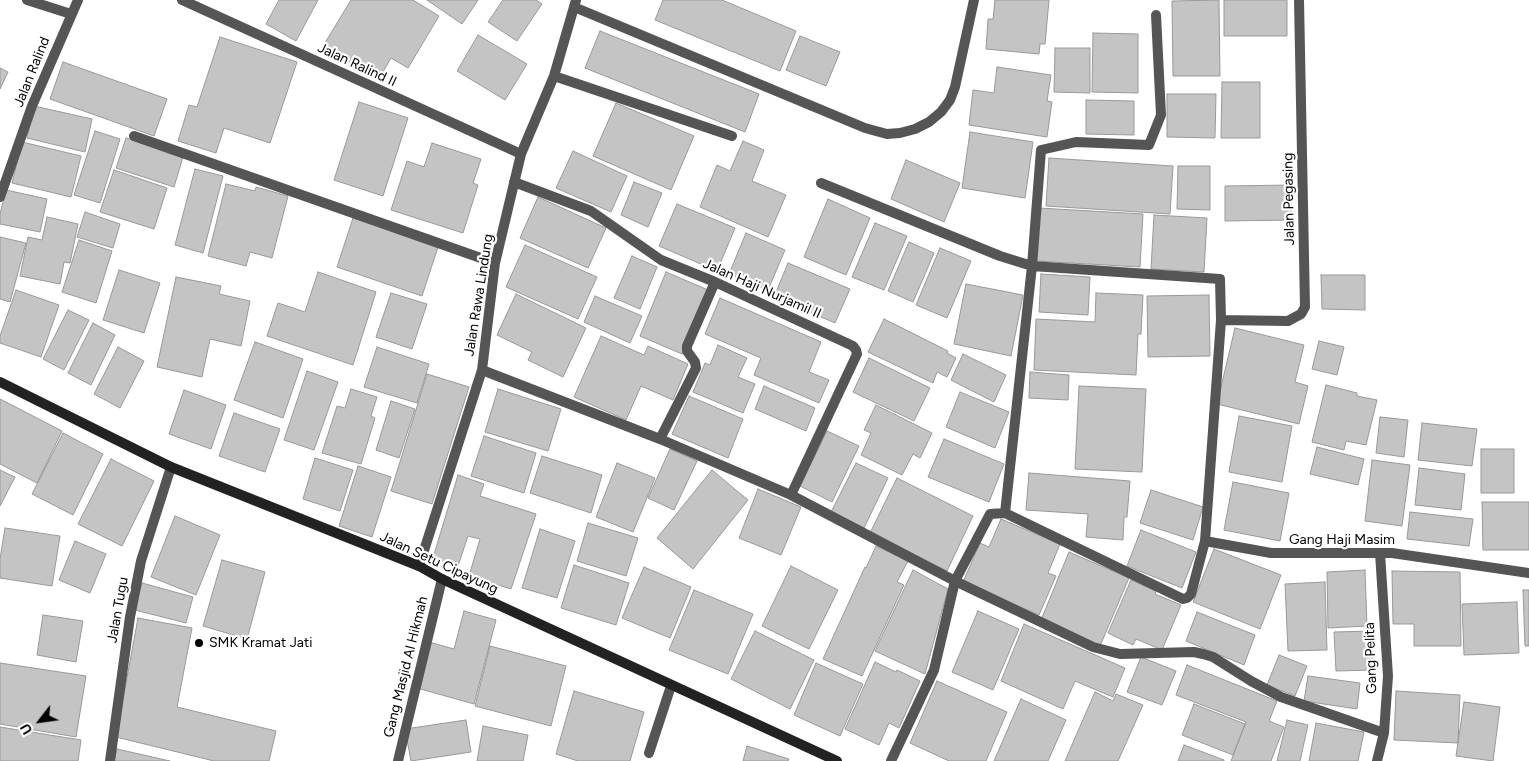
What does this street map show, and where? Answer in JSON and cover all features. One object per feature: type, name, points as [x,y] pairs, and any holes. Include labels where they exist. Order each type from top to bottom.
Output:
[{"type":"street","points":[[28,0],[71,14]]},
{"type":"street","name":"Jalan Ralind","points":[[0,197],[32,106],[78,0]]},
{"type":"street","name":"Jalan Ralind II","points":[[182,0],[521,154]]},
{"type":"street","points":[[564,0],[865,128],[887,134],[900,133],[922,125],[941,112],[950,100],[955,87],[974,0]]},
{"type":"street","name":"Jalan Pegasing","points":[[1221,320],[1288,320],[1301,314],[1305,307],[1299,0]]},
{"type":"street","name":"Jalan Rawa Lindung","points":[[419,566],[482,370],[495,263],[521,154],[554,76],[575,4]]},
{"type":"street","points":[[1004,513],[1032,266],[1041,150],[1076,142],[1149,145],[1161,115],[1156,15]]},
{"type":"street","points":[[554,76],[732,136]]},
{"type":"street","points":[[134,136],[495,263]]},
{"type":"street","name":"Jalan Haji Nurjamil II","points":[[514,182],[591,211],[661,260],[715,282],[852,346],[856,350],[856,354],[791,495]]},
{"type":"street","points":[[821,183],[1000,256],[1032,266],[1220,279],[1221,320],[1205,541],[1188,598],[1183,599],[1004,513],[990,514],[955,581],[934,670],[891,761]]},
{"type":"street","points":[[660,439],[696,368],[695,362],[687,351],[687,346],[715,282]]},
{"type":"street","points":[[482,370],[660,439],[791,495],[955,581],[1105,651],[1120,654],[1194,652],[1204,654],[1281,697],[1384,733]]},
{"type":"street","name":"Jalan Setu Cipayung","points":[[0,382],[171,467],[419,566],[442,579],[671,686],[837,761]]},
{"type":"street","name":"Jalan Tugu","points":[[110,761],[124,660],[141,561],[171,467]]},
{"type":"street","name":"Gang Haji Masim","points":[[1205,541],[1271,554],[1392,553],[1529,573]]},
{"type":"street","name":"Gang Pelita","points":[[1377,761],[1384,733],[1388,676],[1380,553]]},
{"type":"street","name":"Gang Masjid Al Hikmah","points":[[398,761],[442,579]]},
{"type":"street","points":[[649,753],[671,686]]},
{"type":"building","points":[[279,0],[318,0],[296,41],[266,24]]},
{"type":"building","points":[[351,0],[413,0],[439,16],[408,68],[391,58],[379,79],[323,46]]},
{"type":"building","points":[[427,0],[478,0],[462,24]]},
{"type":"building","points":[[503,0],[536,0],[542,4],[517,41],[488,22]]},
{"type":"building","points":[[663,0],[722,0],[796,31],[780,71],[655,20]]},
{"type":"building","points":[[995,0],[1049,0],[1045,44],[1040,44],[1039,54],[986,49],[988,19],[993,19]]},
{"type":"building","points":[[1219,0],[1220,76],[1173,76],[1172,1]]},
{"type":"building","points":[[1224,0],[1287,0],[1287,36],[1224,36]]},
{"type":"building","points":[[600,31],[759,94],[745,132],[585,68]]},
{"type":"building","points":[[1093,33],[1138,34],[1138,93],[1092,92]]},
{"type":"building","points":[[478,35],[527,64],[505,100],[457,71]]},
{"type":"building","points":[[800,36],[840,52],[826,86],[786,70]]},
{"type":"building","points":[[220,37],[297,62],[270,143],[224,128],[216,153],[178,141],[189,105],[197,107]]},
{"type":"building","points":[[1055,48],[1090,48],[1090,93],[1054,92]]},
{"type":"building","points":[[63,62],[167,99],[154,136],[50,99]]},
{"type":"building","points":[[997,67],[1051,75],[1047,101],[1052,102],[1047,137],[969,125],[973,90],[994,93]]},
{"type":"building","points":[[0,68],[8,72],[0,89]]},
{"type":"building","points":[[1222,82],[1260,82],[1260,138],[1221,138]]},
{"type":"building","points":[[1167,94],[1216,94],[1215,138],[1167,137]]},
{"type":"building","points":[[1086,100],[1134,101],[1134,135],[1086,134]]},
{"type":"building","points":[[359,102],[408,118],[383,196],[334,180]]},
{"type":"building","points":[[616,103],[694,136],[671,190],[593,156]]},
{"type":"building","points":[[34,106],[92,119],[85,152],[27,138]]},
{"type":"building","points":[[95,131],[120,139],[100,203],[74,195]]},
{"type":"building","points":[[970,132],[1033,142],[1025,198],[962,188]]},
{"type":"building","points":[[126,138],[183,157],[174,187],[116,168]]},
{"type":"building","points":[[743,141],[764,150],[752,181],[786,195],[768,237],[700,207],[717,165],[730,171]]},
{"type":"building","points":[[22,142],[81,156],[71,197],[12,183]]},
{"type":"building","points":[[432,143],[481,159],[473,183],[478,185],[463,233],[391,210],[407,161],[424,167]]},
{"type":"building","points":[[573,151],[627,176],[611,212],[556,188]]},
{"type":"building","points":[[1049,158],[1173,166],[1170,214],[1046,206]]},
{"type":"building","points":[[906,160],[960,183],[944,222],[891,199]]},
{"type":"building","points":[[1178,166],[1210,166],[1210,210],[1177,209]]},
{"type":"building","points":[[195,169],[223,176],[203,253],[175,245]]},
{"type":"building","points":[[114,170],[167,188],[154,229],[100,212]]},
{"type":"building","points":[[634,182],[662,193],[648,227],[621,215]]},
{"type":"building","points":[[226,184],[255,191],[256,187],[288,196],[272,258],[250,252],[246,266],[208,256]]},
{"type":"building","points":[[1291,185],[1292,220],[1225,221],[1225,186]]},
{"type":"building","points":[[6,190],[47,199],[40,232],[0,224],[0,214]]},
{"type":"building","points":[[538,197],[606,228],[588,268],[520,238]]},
{"type":"building","points":[[828,199],[870,218],[846,275],[804,257]]},
{"type":"building","points":[[677,204],[735,228],[717,271],[659,246]]},
{"type":"building","points":[[1039,208],[1143,214],[1140,267],[1036,261]]},
{"type":"building","points":[[85,212],[120,224],[113,248],[77,237]]},
{"type":"building","points":[[1154,215],[1207,218],[1204,272],[1151,269]]},
{"type":"building","points":[[47,217],[78,224],[70,263],[64,262],[60,284],[20,276],[28,237],[42,240]]},
{"type":"building","points":[[353,218],[438,247],[422,296],[337,267]]},
{"type":"building","points":[[875,223],[907,236],[884,290],[852,277]]},
{"type":"building","points":[[746,233],[785,250],[768,290],[729,274]]},
{"type":"building","points":[[0,237],[26,243],[10,302],[0,299]]},
{"type":"building","points":[[79,240],[112,251],[96,303],[62,292]]},
{"type":"building","points":[[909,242],[934,253],[913,302],[888,291]]},
{"type":"building","points":[[525,245],[597,277],[578,319],[506,287]]},
{"type":"building","points":[[940,248],[971,261],[947,318],[916,305]]},
{"type":"building","points":[[632,256],[657,267],[640,309],[614,298]]},
{"type":"building","points":[[788,263],[850,289],[835,323],[774,297]]},
{"type":"building","points":[[119,270],[160,283],[144,333],[103,320]]},
{"type":"building","points":[[318,272],[376,292],[353,365],[267,336],[278,303],[305,312]]},
{"type":"building","points":[[666,272],[708,290],[682,354],[640,336]]},
{"type":"building","points":[[1041,274],[1090,277],[1088,315],[1039,312]]},
{"type":"building","points":[[1321,275],[1365,275],[1365,310],[1322,309]]},
{"type":"building","points":[[176,277],[221,286],[219,294],[250,301],[241,346],[210,339],[202,377],[157,367]]},
{"type":"building","points":[[966,284],[1023,295],[1011,356],[954,344]]},
{"type":"building","points":[[16,290],[59,305],[41,357],[0,343],[0,336]]},
{"type":"building","points":[[391,293],[427,304],[412,349],[376,337]]},
{"type":"building","points":[[1096,293],[1143,295],[1141,334],[1138,334],[1136,375],[1034,370],[1036,319],[1095,322]]},
{"type":"building","points":[[516,294],[586,328],[563,377],[528,360],[532,352],[497,335]]},
{"type":"building","points":[[1209,295],[1210,356],[1148,357],[1147,296]]},
{"type":"building","points":[[595,296],[642,316],[630,343],[584,322]]},
{"type":"building","points":[[720,298],[821,342],[809,372],[829,380],[819,403],[754,375],[761,358],[705,334]]},
{"type":"building","points":[[68,310],[89,320],[64,370],[43,359]]},
{"type":"building","points":[[884,319],[948,351],[947,353],[956,358],[947,377],[937,372],[933,383],[868,352]]},
{"type":"building","points":[[93,323],[115,335],[91,385],[68,373]]},
{"type":"building","points":[[1235,328],[1304,345],[1295,382],[1308,386],[1299,424],[1217,404]]},
{"type":"building","points":[[601,336],[644,355],[648,346],[688,364],[673,400],[641,386],[626,420],[574,397]]},
{"type":"building","points":[[1319,341],[1344,347],[1337,375],[1312,369]]},
{"type":"building","points":[[255,342],[303,359],[283,418],[234,400]]},
{"type":"building","points":[[718,345],[747,358],[738,377],[755,384],[743,413],[693,392],[705,363],[710,365]]},
{"type":"building","points":[[118,347],[144,361],[120,408],[94,394]]},
{"type":"building","points":[[377,347],[429,364],[417,403],[364,387]]},
{"type":"building","points":[[963,354],[1006,375],[994,402],[951,380]]},
{"type":"building","points":[[869,358],[930,388],[914,421],[853,392]]},
{"type":"building","points":[[307,371],[338,382],[314,450],[284,440]]},
{"type":"building","points":[[1030,372],[1069,375],[1068,400],[1029,398]]},
{"type":"building","points":[[427,374],[469,387],[432,504],[391,491]]},
{"type":"building","points":[[1326,385],[1357,393],[1357,396],[1377,400],[1366,445],[1346,441],[1344,450],[1312,442]]},
{"type":"building","points":[[764,386],[815,408],[806,431],[755,409]]},
{"type":"building","points":[[1079,386],[1146,389],[1142,472],[1075,469]]},
{"type":"building","points":[[351,389],[377,397],[371,416],[375,418],[361,464],[322,453],[337,406],[345,408]]},
{"type":"building","points":[[498,389],[561,409],[548,451],[485,432]]},
{"type":"building","points":[[184,390],[226,405],[211,449],[169,434]]},
{"type":"building","points":[[960,392],[1009,412],[995,448],[946,427]]},
{"type":"building","points":[[689,396],[743,419],[728,458],[672,434]]},
{"type":"building","points":[[0,399],[62,431],[37,483],[0,464]]},
{"type":"building","points":[[391,401],[415,409],[399,458],[376,450]]},
{"type":"building","points":[[876,405],[932,433],[920,458],[913,454],[902,475],[861,455],[871,433],[864,430]]},
{"type":"building","points":[[234,413],[280,429],[265,472],[219,456]]},
{"type":"building","points":[[1239,416],[1292,426],[1282,482],[1229,472]]},
{"type":"building","points":[[1380,417],[1408,420],[1404,457],[1376,453]]},
{"type":"building","points":[[1422,423],[1477,429],[1472,466],[1418,460]]},
{"type":"building","points":[[827,431],[859,446],[832,502],[800,486]]},
{"type":"building","points":[[63,433],[103,454],[73,515],[32,494]]},
{"type":"building","points":[[484,436],[536,453],[524,493],[471,476]]},
{"type":"building","points":[[944,439],[1004,464],[989,502],[928,477]]},
{"type":"building","points":[[1317,447],[1364,459],[1358,485],[1310,474]]},
{"type":"building","points":[[670,449],[697,461],[674,510],[648,498]]},
{"type":"building","points":[[1481,449],[1514,449],[1514,493],[1481,493]]},
{"type":"building","points":[[542,456],[602,475],[591,513],[530,493]]},
{"type":"building","points":[[315,458],[353,470],[340,511],[303,499]]},
{"type":"building","points":[[111,459],[154,481],[122,546],[78,524]]},
{"type":"building","points":[[1372,460],[1410,465],[1402,526],[1365,521]]},
{"type":"building","points":[[617,463],[655,478],[633,532],[596,517]]},
{"type":"building","points":[[856,463],[888,478],[864,528],[831,512]]},
{"type":"building","points":[[358,466],[391,477],[372,537],[339,526]]},
{"type":"building","points":[[1419,468],[1465,474],[1461,510],[1415,505]]},
{"type":"building","points":[[0,470],[15,477],[0,506]]},
{"type":"building","points":[[712,470],[748,500],[693,569],[657,538]]},
{"type":"building","points":[[1029,473],[1130,481],[1127,517],[1124,517],[1123,540],[1086,537],[1088,514],[1026,510]]},
{"type":"building","points":[[458,475],[484,484],[480,496],[536,514],[511,589],[469,576],[480,539],[468,536],[458,566],[433,558]]},
{"type":"building","points":[[897,478],[973,516],[947,571],[870,533]]},
{"type":"building","points":[[1233,482],[1289,493],[1280,541],[1224,530]]},
{"type":"building","points":[[758,489],[801,507],[781,555],[739,538]]},
{"type":"building","points":[[1151,490],[1203,507],[1193,540],[1140,523]]},
{"type":"building","points":[[1482,502],[1529,502],[1529,550],[1483,550]]},
{"type":"building","points":[[1410,512],[1473,519],[1469,546],[1407,539]]},
{"type":"building","points":[[175,516],[220,535],[196,595],[151,577]]},
{"type":"building","points":[[1001,519],[1060,544],[1048,573],[1056,576],[1039,615],[963,582],[980,543],[989,547]]},
{"type":"building","points":[[588,523],[638,538],[626,576],[577,561]]},
{"type":"building","points":[[5,528],[60,536],[52,586],[0,578],[0,559]]},
{"type":"building","points":[[540,529],[575,541],[557,598],[522,588]]},
{"type":"building","points":[[1141,530],[1196,552],[1182,588],[1127,566]]},
{"type":"building","points":[[75,541],[106,554],[90,593],[59,580]]},
{"type":"building","points":[[876,546],[908,561],[897,582],[904,585],[862,676],[823,659]]},
{"type":"building","points":[[1214,549],[1281,575],[1260,629],[1193,602]]},
{"type":"building","points":[[1069,552],[1129,578],[1100,646],[1041,620]]},
{"type":"building","points":[[222,560],[265,572],[247,639],[203,626]]},
{"type":"building","points":[[574,565],[629,583],[616,625],[561,608]]},
{"type":"building","points":[[791,566],[838,590],[809,649],[762,626]]},
{"type":"building","points":[[644,567],[691,587],[670,638],[622,618]]},
{"type":"building","points":[[913,570],[948,589],[925,674],[875,651]]},
{"type":"building","points":[[1365,570],[1367,626],[1328,628],[1327,572]]},
{"type":"building","points":[[1392,571],[1460,572],[1461,646],[1414,646],[1414,624],[1393,624]]},
{"type":"building","points":[[1131,580],[1156,591],[1155,594],[1181,605],[1162,650],[1136,639],[1133,645],[1108,633]]},
{"type":"building","points":[[1325,582],[1327,650],[1288,651],[1285,584]]},
{"type":"building","points":[[142,583],[193,597],[186,623],[135,610]]},
{"type":"building","points":[[694,590],[753,614],[728,674],[669,650]]},
{"type":"building","points":[[1523,590],[1529,590],[1529,646],[1525,646]]},
{"type":"building","points":[[1517,602],[1519,653],[1464,655],[1462,604]]},
{"type":"building","points":[[464,611],[496,620],[474,704],[417,688],[429,642],[454,649]]},
{"type":"building","points":[[978,611],[1019,629],[993,690],[952,672]]},
{"type":"building","points":[[1197,612],[1255,635],[1244,665],[1186,641]]},
{"type":"building","points":[[43,615],[83,621],[76,662],[37,655]]},
{"type":"building","points":[[138,618],[192,628],[177,707],[276,731],[269,761],[214,761],[116,737]]},
{"type":"building","points":[[1024,624],[1125,668],[1113,697],[1075,681],[1063,709],[1001,681]]},
{"type":"building","points":[[755,631],[814,660],[790,709],[731,679]]},
{"type":"building","points":[[1372,631],[1373,670],[1336,671],[1334,632]]},
{"type":"building","points":[[490,646],[566,666],[551,726],[475,706]]},
{"type":"building","points":[[1279,655],[1307,666],[1295,696],[1267,685]]},
{"type":"building","points":[[1141,657],[1176,671],[1162,705],[1127,692]]},
{"type":"building","points":[[875,662],[920,681],[899,728],[889,723],[879,745],[845,729]]},
{"type":"building","points":[[0,663],[86,676],[76,737],[0,724]]},
{"type":"building","points":[[816,663],[863,684],[840,736],[794,715]]},
{"type":"building","points":[[1187,665],[1277,701],[1269,721],[1284,727],[1271,761],[1231,761],[1246,722],[1176,695]]},
{"type":"building","points":[[1308,676],[1360,683],[1357,709],[1304,701]]},
{"type":"building","points":[[937,681],[1007,712],[986,761],[949,761],[910,743]]},
{"type":"building","points":[[574,691],[644,712],[630,761],[578,761],[556,754]]},
{"type":"building","points":[[1396,691],[1460,695],[1458,743],[1394,740]]},
{"type":"building","points":[[1095,692],[1113,701],[1116,694],[1143,705],[1118,761],[1065,761]]},
{"type":"building","points":[[1021,699],[1066,720],[1048,761],[994,761]]},
{"type":"building","points":[[1464,702],[1500,707],[1493,761],[1456,756]]},
{"type":"building","points":[[1194,704],[1245,724],[1233,755],[1182,735]]},
{"type":"building","points":[[466,720],[471,752],[411,761],[405,729]]},
{"type":"building","points":[[1287,720],[1308,725],[1300,761],[1277,761]]},
{"type":"building","points":[[1316,723],[1364,732],[1358,761],[1309,761]]},
{"type":"building","points":[[483,726],[528,735],[523,761],[477,761]]},
{"type":"building","points":[[0,727],[81,740],[78,761],[0,761]]},
{"type":"building","points":[[1184,745],[1224,760],[1224,761],[1178,761]]},
{"type":"building","points":[[747,746],[789,759],[788,761],[743,761]]},
{"type":"building","points":[[117,749],[170,761],[114,761]]},
{"type":"place","name":"SMK Kramat Jati","points":[[199,643]]}]
